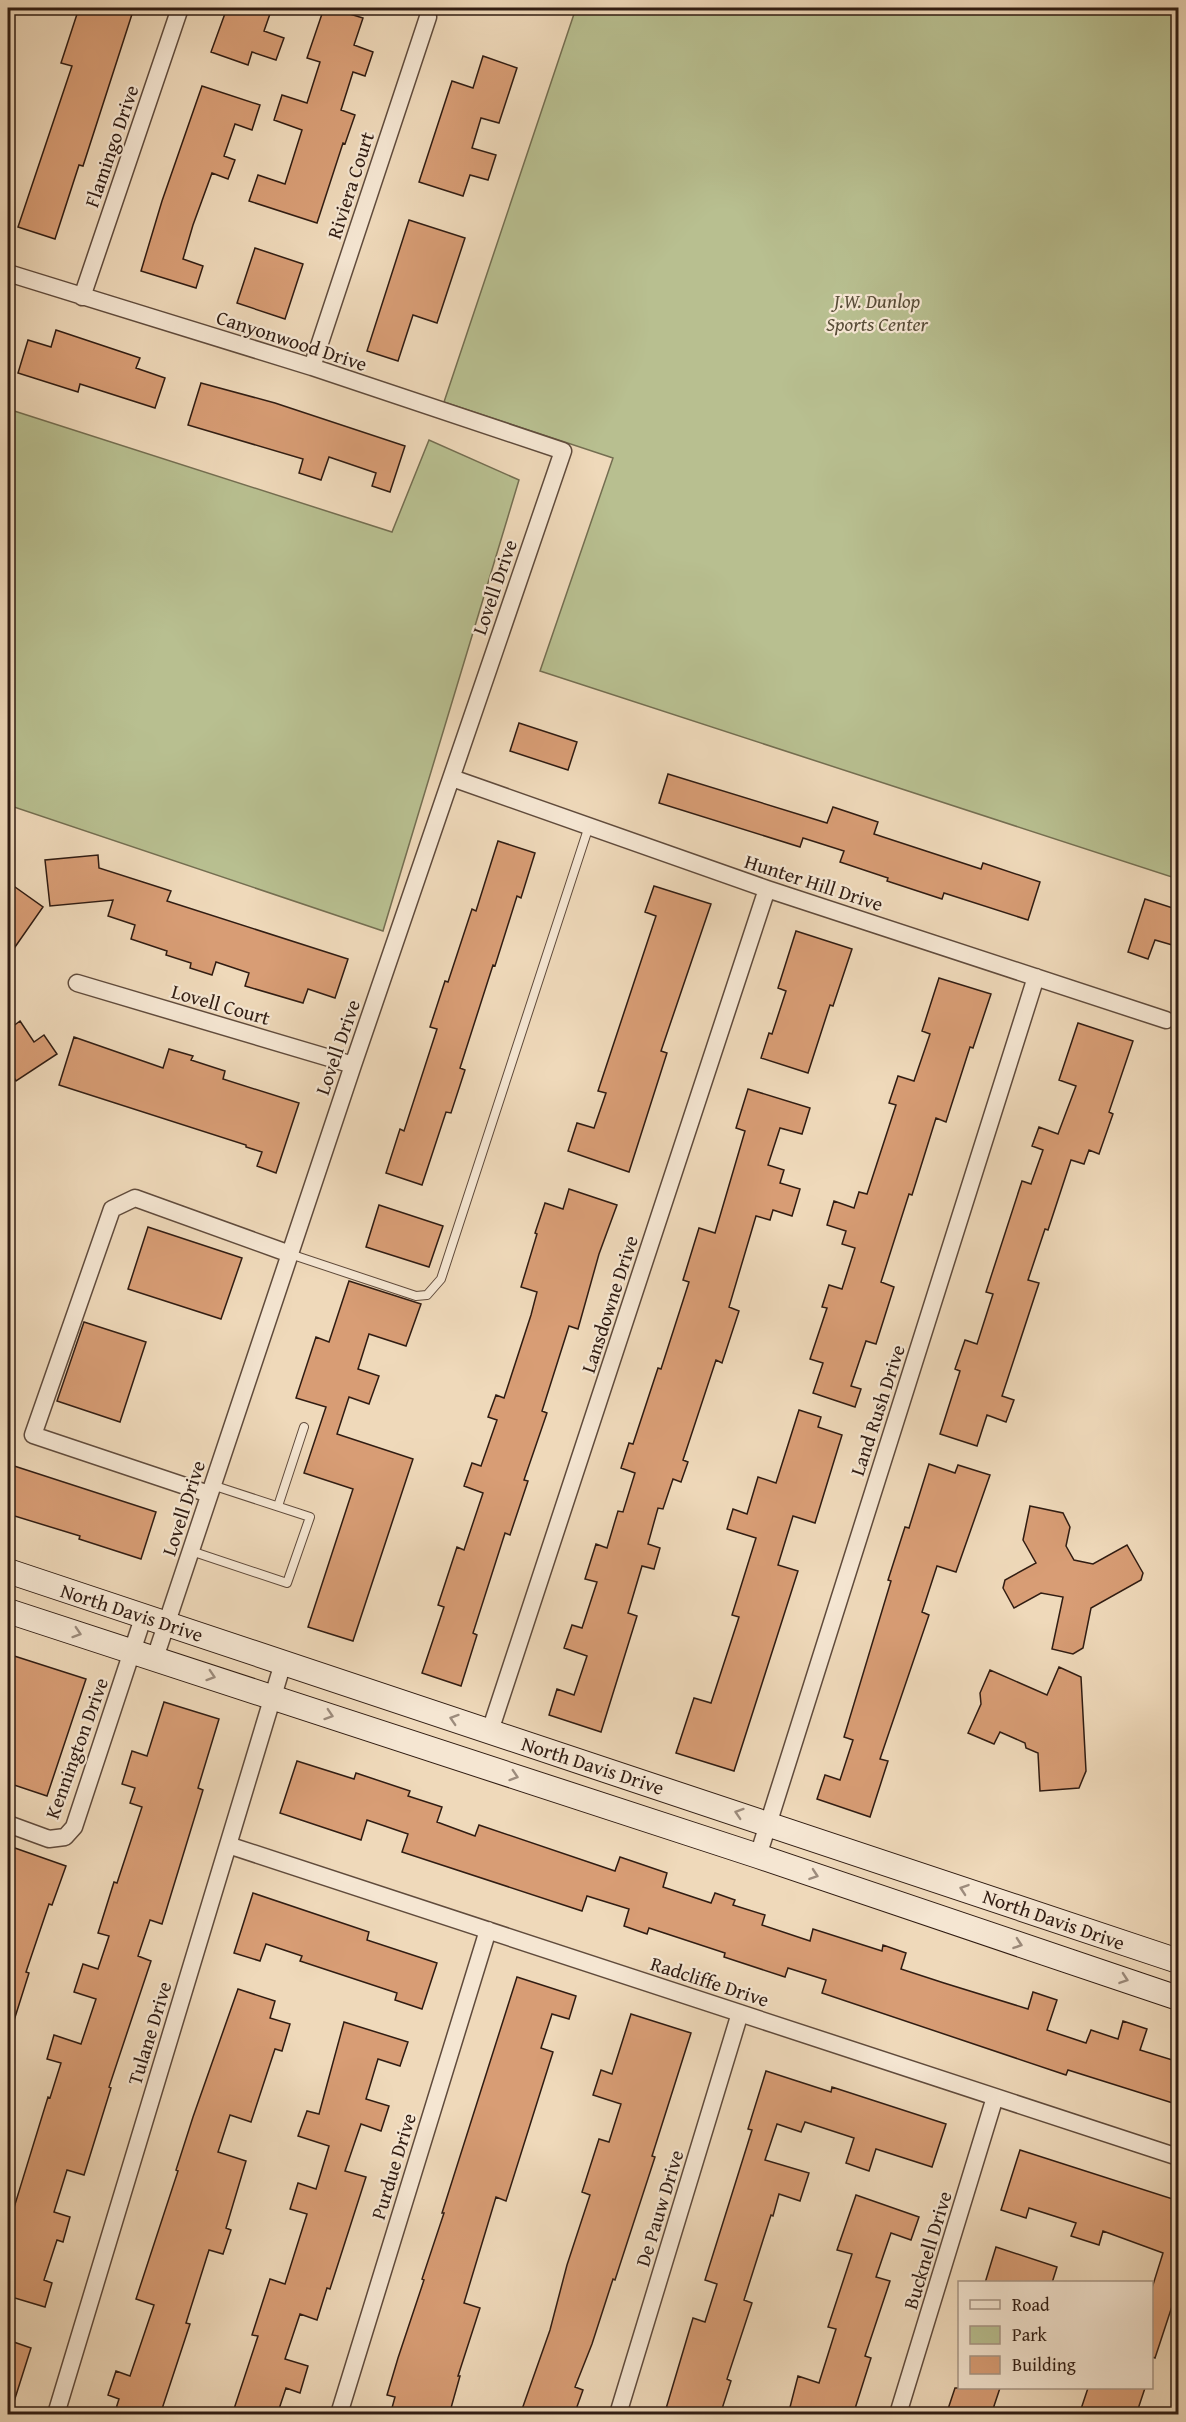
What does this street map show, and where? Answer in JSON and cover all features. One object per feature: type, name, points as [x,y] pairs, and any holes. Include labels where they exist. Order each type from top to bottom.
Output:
[{"type":"street","name":"Flamingo Drive","points":[[82,297],[180,8]]},
{"type":"street","name":"Riviera Court","points":[[312,367],[428,17]]},
{"type":"street","name":"Canyonwood Drive","points":[[8,273],[312,367],[563,451]]},
{"type":"street","name":"Lovell Drive","points":[[144,1655],[167,1623],[353,1065],[563,451]]},
{"type":"street","name":"Hunter Hill Drive","points":[[452,778],[766,889],[1166,1020]]},
{"type":"street","name":"Lansdowne Drive","points":[[490,1731],[766,889]]},
{"type":"street","name":"Land Rush Drive","points":[[758,1856],[1036,977]]},
{"type":"street","name":"Lovell Court","points":[[77,983],[353,1065]]},
{"type":"street","points":[[211,1490],[33,1435],[112,1209],[135,1198],[290,1254]]},
{"type":"street","name":"North Davis Drive","points":[[8,1571],[1179,1961]]},
{"type":"street","name":"North Davis Drive","points":[[8,1611],[758,1856],[1179,1998]]},
{"type":"street","name":"Kennington Drive","points":[[8,1824],[49,1839],[65,1837],[74,1827],[144,1655],[144,1616]]},
{"type":"street","name":"Tulane Drive","points":[[56,2415],[283,1663]]},
{"type":"street","name":"Radcliffe Drive","points":[[228,1845],[1179,2157]]},
{"type":"street","name":"Purdue Drive","points":[[339,2415],[488,1930]]},
{"type":"street","name":"De Pauw Drive","points":[[618,2415],[740,2013]]},
{"type":"street","name":"Bucknell Drive","points":[[898,2415],[995,2097]]},
{"type":"lane","points":[[290,1254],[416,1296],[427,1295],[441,1279],[589,826]]},
{"type":"lane","points":[[278,1506],[304,1427]]},
{"type":"lane","points":[[191,1551],[287,1583],[310,1516],[211,1490]]},
{"type":"green space","name":"J.W. Dunlop Sports Center","points":[[576,8],[1178,8],[1178,879],[540,671],[613,458],[444,402]]},
{"type":"green space","points":[[8,409],[392,532],[429,440],[519,480],[383,931],[8,805]]},
{"type":"building","points":[[79,8],[134,8],[83,166],[79,165],[55,239],[18,227],[72,66],[61,63]]},
{"type":"building","points":[[227,8],[260,8],[271,11],[264,31],[284,38],[276,60],[252,52],[248,65],[211,52]]},
{"type":"building","points":[[324,8],[363,18],[354,45],[373,52],[365,76],[353,72],[341,110],[355,115],[345,144],[343,143],[317,223],[249,201],[258,175],[285,184],[302,130],[274,120],[282,95],[307,103],[320,62],[307,58]]},
{"type":"building","points":[[483,56],[517,68],[499,123],[481,118],[472,148],[496,155],[488,180],[470,175],[463,196],[419,182],[452,81],[473,88]]},
{"type":"building","points":[[202,86],[260,105],[252,130],[235,124],[224,156],[235,160],[228,179],[212,173],[193,225],[183,259],[203,266],[196,288],[141,271],[162,201]]},
{"type":"building","points":[[409,220],[465,238],[437,323],[413,315],[398,361],[367,351]]},
{"type":"building","points":[[255,248],[303,264],[285,319],[237,303]]},
{"type":"building","points":[[56,330],[140,358],[136,368],[165,378],[155,408],[80,384],[78,392],[18,373],[28,340],[51,347]]},
{"type":"building","points":[[201,383],[275,403],[405,446],[390,492],[372,486],[376,473],[329,457],[321,480],[299,473],[303,459],[188,425]]},
{"type":"building","points":[[519,723],[577,742],[568,770],[510,751]]},
{"type":"building","points":[[668,774],[827,823],[833,807],[878,822],[874,834],[981,869],[983,863],[1040,882],[1028,920],[944,893],[942,899],[887,881],[888,878],[840,862],[844,851],[803,838],[800,847],[659,803]]},
{"type":"building","points":[[498,841],[535,853],[521,898],[517,896],[495,966],[493,965],[460,1068],[465,1070],[451,1113],[446,1112],[422,1185],[386,1173],[400,1129],[404,1131],[437,1029],[430,1027],[445,981],[448,982],[472,909],[476,911]]},
{"type":"building","points":[[98,855],[99,868],[171,891],[167,901],[348,959],[335,998],[308,989],[303,1003],[245,986],[249,973],[216,962],[212,975],[190,968],[191,963],[166,955],[167,951],[131,939],[135,925],[108,916],[113,900],[50,906],[45,860]]},
{"type":"building","points":[[8,882],[43,907],[8,957]]},
{"type":"building","points":[[654,886],[711,904],[661,1051],[667,1053],[629,1172],[568,1151],[577,1123],[594,1128],[606,1093],[598,1091],[656,916],[645,912]]},
{"type":"building","points":[[1145,899],[1179,910],[1179,947],[1155,940],[1148,959],[1128,952]]},
{"type":"building","points":[[796,931],[852,949],[833,1006],[830,1005],[808,1073],[761,1058],[769,1033],[772,1034],[786,991],[778,988]]},
{"type":"building","points":[[939,978],[991,994],[973,1048],[970,1047],[946,1122],[936,1118],[912,1195],[909,1194],[881,1282],[894,1287],[876,1344],[866,1341],[851,1386],[861,1389],[855,1407],[813,1393],[823,1363],[810,1359],[827,1308],[822,1307],[829,1285],[842,1289],[855,1248],[842,1244],[846,1231],[827,1225],[834,1201],[854,1208],[859,1192],[867,1194],[896,1105],[889,1103],[898,1076],[914,1081],[930,1034],[922,1031]]},
{"type":"building","points":[[20,1021],[34,1042],[44,1035],[57,1054],[16,1081],[8,1068],[8,1030]]},
{"type":"building","points":[[1078,1023],[1133,1041],[1109,1112],[1113,1114],[1099,1154],[1089,1150],[1084,1164],[1071,1160],[1048,1230],[1045,1229],[1028,1280],[1039,1283],[1002,1396],[1014,1400],[1006,1422],[987,1415],[977,1446],[940,1434],[960,1371],[955,1369],[965,1340],[977,1344],[993,1294],[986,1292],[1022,1181],[1031,1184],[1043,1150],[1032,1146],[1039,1127],[1058,1134],[1076,1086],[1059,1080]]},
{"type":"building","points":[[74,1037],[163,1068],[169,1049],[193,1056],[191,1060],[225,1071],[223,1079],[299,1103],[276,1173],[257,1166],[262,1152],[246,1147],[246,1145],[59,1085]]},
{"type":"building","points":[[748,1089],[810,1108],[802,1134],[780,1128],[768,1165],[784,1170],[780,1183],[800,1189],[792,1216],[773,1210],[770,1220],[756,1216],[729,1307],[739,1311],[722,1363],[716,1360],[683,1460],[688,1462],[681,1482],[673,1479],[663,1509],[658,1508],[648,1544],[660,1548],[654,1569],[642,1566],[628,1613],[637,1616],[601,1732],[549,1715],[557,1689],[574,1695],[587,1656],[564,1648],[572,1625],[582,1628],[597,1582],[585,1579],[596,1544],[607,1548],[618,1511],[623,1512],[635,1473],[621,1468],[629,1443],[633,1444],[658,1368],[661,1369],[689,1282],[683,1280],[699,1228],[715,1233],[745,1131],[736,1128]]},
{"type":"building","points":[[569,1189],[617,1205],[599,1254],[578,1329],[569,1326],[542,1411],[547,1413],[524,1480],[528,1481],[510,1535],[505,1533],[473,1633],[477,1635],[461,1686],[422,1673],[444,1607],[438,1605],[457,1547],[464,1550],[483,1493],[464,1486],[472,1463],[481,1466],[497,1420],[488,1417],[496,1395],[504,1398],[537,1292],[521,1287],[537,1234],[535,1233],[545,1203],[563,1209]]},
{"type":"building","points":[[379,1205],[443,1226],[429,1267],[366,1247]]},
{"type":"building","points":[[148,1227],[242,1258],[221,1319],[128,1289]]},
{"type":"building","points":[[349,1281],[421,1304],[406,1346],[369,1334],[358,1369],[379,1376],[369,1404],[349,1397],[337,1434],[413,1459],[353,1641],[308,1627],[353,1489],[304,1473],[326,1407],[296,1398],[316,1337],[329,1342]]},
{"type":"building","points":[[84,1322],[146,1342],[120,1422],[57,1401]]},
{"type":"building","points":[[799,1410],[821,1417],[818,1427],[842,1435],[815,1523],[793,1516],[778,1565],[798,1571],[734,1771],[676,1753],[694,1698],[711,1703],[739,1617],[732,1615],[756,1538],[727,1529],[733,1509],[747,1514],[758,1477],[776,1483]]},
{"type":"building","points":[[8,1464],[156,1512],[141,1559],[79,1539],[80,1536],[8,1514]]},
{"type":"building","points":[[929,1464],[955,1473],[958,1465],[990,1475],[956,1572],[937,1566],[922,1612],[929,1615],[880,1759],[888,1761],[870,1817],[817,1799],[825,1775],[840,1780],[853,1740],[844,1737],[891,1581],[888,1580],[905,1527],[909,1528]]},
{"type":"building","points":[[1030,1506],[1063,1513],[1070,1527],[1066,1546],[1074,1560],[1093,1564],[1127,1545],[1143,1573],[1141,1580],[1091,1608],[1083,1648],[1073,1654],[1052,1649],[1063,1597],[1041,1593],[1014,1608],[1003,1588],[1005,1580],[1036,1563],[1023,1540]]},
{"type":"building","points":[[8,1654],[86,1679],[47,1796],[8,1783],[8,1758],[13,1741],[8,1740]]},
{"type":"building","points":[[1059,1667],[1081,1677],[1086,1771],[1079,1788],[1040,1791],[1038,1753],[1026,1748],[1025,1743],[1000,1732],[994,1744],[968,1733],[981,1704],[980,1693],[990,1670],[1047,1695]]},
{"type":"building","points":[[164,1702],[219,1719],[198,1788],[203,1790],[162,1924],[150,1920],[138,1956],[151,1961],[109,2087],[111,2088],[84,2175],[67,2170],[54,2212],[70,2217],[63,2242],[57,2240],[44,2280],[52,2283],[45,2307],[8,2296],[8,2227],[48,2097],[50,2098],[61,2063],[47,2059],[54,2035],[81,2044],[96,1999],[74,1992],[83,1964],[98,1969],[109,1936],[98,1933],[142,1807],[130,1803],[135,1788],[122,1784],[132,1751],[147,1756]]},
{"type":"building","points":[[297,1761],[354,1779],[356,1773],[410,1791],[408,1796],[442,1807],[437,1822],[475,1836],[479,1825],[615,1871],[620,1857],[667,1873],[663,1887],[711,1903],[715,1893],[735,1900],[733,1905],[765,1915],[762,1925],[810,1941],[813,1929],[882,1951],[883,1945],[906,1953],[901,1969],[1028,2009],[1033,1992],[1057,2000],[1047,2030],[1086,2043],[1091,2030],[1118,2039],[1123,2021],[1147,2029],[1140,2050],[1179,2062],[1179,2105],[1068,2070],[1066,2075],[822,1993],[826,1980],[788,1968],[785,1977],[724,1957],[725,1953],[649,1928],[647,1934],[624,1926],[629,1909],[587,1896],[582,1911],[402,1852],[408,1834],[367,1820],[361,1840],[280,1813]]},
{"type":"building","points":[[12,1847],[66,1866],[52,1905],[49,1904],[26,1972],[29,1973],[11,2030],[8,2030],[8,1861]]},
{"type":"building","points":[[253,1893],[369,1932],[367,1940],[437,1963],[422,2009],[395,2000],[397,1993],[300,1961],[302,1956],[266,1944],[260,1961],[234,1953]]},
{"type":"building","points":[[517,1977],[576,1996],[569,2019],[552,2014],[541,2048],[553,2052],[506,2201],[496,2197],[464,2303],[480,2308],[458,2376],[460,2376],[449,2415],[390,2415],[395,2397],[387,2395]]},
{"type":"building","points":[[238,1989],[275,2001],[270,2018],[290,2024],[282,2051],[275,2049],[251,2122],[230,2115],[218,2152],[246,2161],[226,2228],[231,2230],[223,2254],[209,2250],[186,2323],[190,2324],[160,2415],[114,2415],[119,2399],[108,2395],[116,2371],[130,2376],[154,2305],[136,2299],[178,2171],[176,2170],[193,2117]]},
{"type":"building","points":[[631,2014],[691,2033],[652,2156],[655,2157],[615,2280],[613,2279],[575,2387],[583,2390],[574,2415],[520,2415],[550,2330],[567,2265],[590,2195],[582,2192],[599,2139],[609,2142],[621,2104],[593,2095],[601,2070],[612,2074]]},
{"type":"building","points":[[344,2022],[408,2042],[400,2066],[378,2059],[366,2099],[389,2106],[381,2131],[361,2124],[345,2171],[366,2177],[330,2289],[327,2288],[317,2320],[300,2314],[285,2359],[308,2366],[300,2393],[286,2388],[277,2415],[232,2415],[258,2336],[252,2335],[270,2279],[285,2284],[307,2214],[290,2209],[298,2183],[316,2189],[329,2146],[298,2136],[307,2111],[319,2114]]},
{"type":"building","points":[[766,2071],[831,2092],[832,2087],[946,2124],[932,2167],[876,2149],[869,2171],[846,2163],[854,2138],[805,2122],[801,2132],[777,2124],[765,2160],[809,2173],[800,2201],[779,2194],[773,2216],[771,2215],[744,2300],[752,2303],[727,2379],[731,2381],[720,2415],[674,2415],[665,2412],[693,2318],[705,2322],[717,2284],[705,2280],[752,2130],[748,2129]]},
{"type":"building","points":[[1020,2150],[1179,2201],[1179,2285],[1155,2358],[1153,2357],[1153,2285],[1163,2253],[1103,2231],[1099,2245],[1071,2236],[1076,2223],[1029,2208],[1026,2218],[1001,2210]]},
{"type":"building","points":[[856,2195],[919,2217],[911,2240],[891,2233],[876,2277],[890,2281],[865,2356],[871,2358],[853,2415],[788,2415],[798,2376],[819,2383],[836,2329],[828,2327],[852,2254],[837,2250]]},
{"type":"building","points":[[996,2247],[1057,2267],[1053,2281],[986,2281]]},
{"type":"building","points":[[8,2340],[31,2348],[11,2411],[8,2410]]},
{"type":"building","points":[[955,2388],[1000,2389],[991,2415],[946,2415]]},
{"type":"building","points":[[1088,2389],[1145,2389],[1136,2415],[1079,2415]]}]
